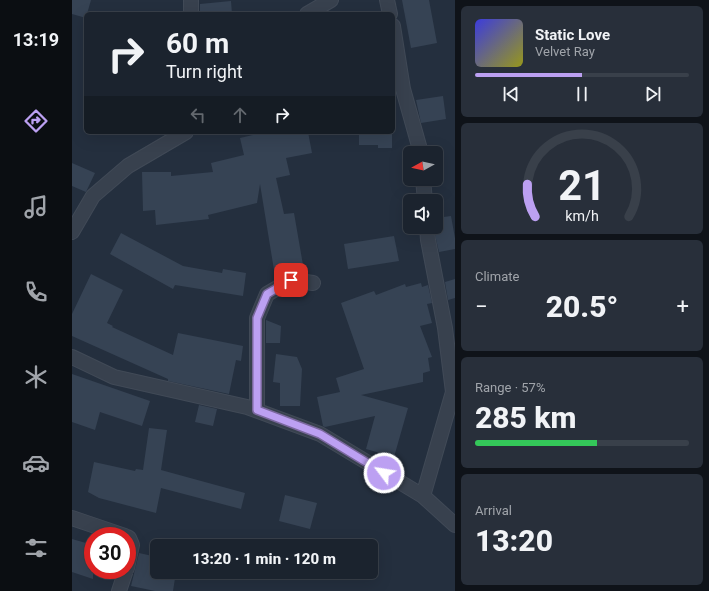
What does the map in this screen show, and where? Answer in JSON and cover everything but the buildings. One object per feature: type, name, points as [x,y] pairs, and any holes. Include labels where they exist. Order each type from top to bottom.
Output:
[{"type":"street","points":[[191,0],[191,12]]},
{"type":"street","points":[[310,12],[331,0]]},
{"type":"street","points":[[387,0],[390,12]]},
{"type":"street","points":[[395,39],[403,89],[419,146]]},
{"type":"street","points":[[72,232],[93,196],[128,166],[183,134]]},
{"type":"street","points":[[423,496],[454,392],[428,234]]},
{"type":"street","points":[[257,410],[257,318],[267,294],[291,280],[313,283]]},
{"type":"street","points":[[72,358],[114,377],[257,410],[320,434],[423,496],[455,525]]},
{"type":"street","points":[[72,518],[99,527]]},
{"type":"street","points":[[119,591],[123,579]]},
{"type":"route","points":[[291,280],[267,294],[257,318],[257,410],[320,434],[384,473]]}]
